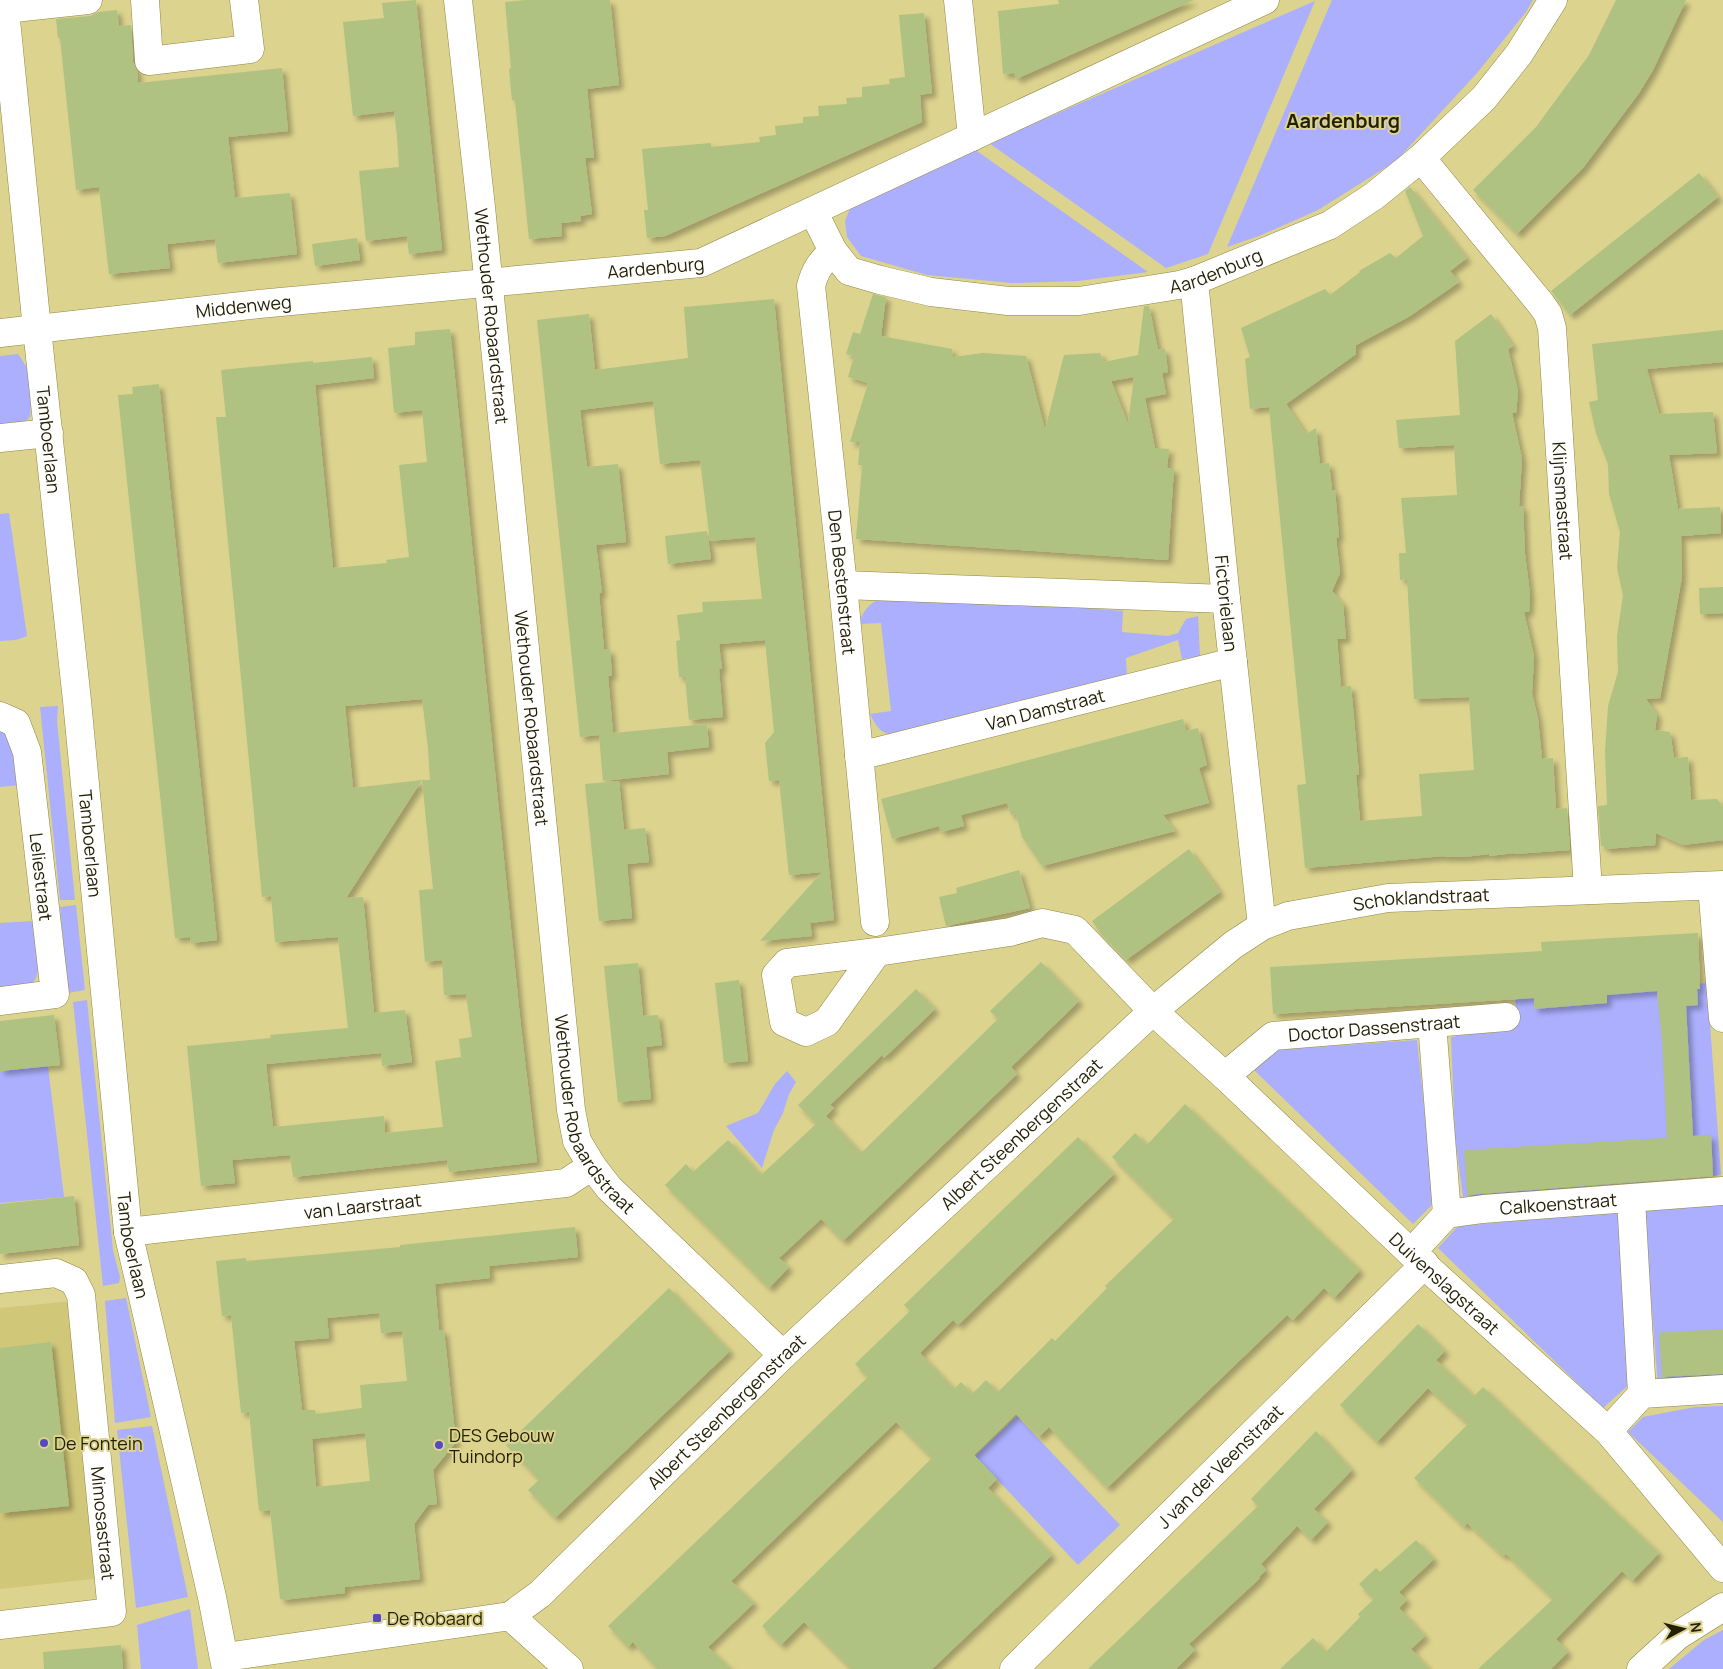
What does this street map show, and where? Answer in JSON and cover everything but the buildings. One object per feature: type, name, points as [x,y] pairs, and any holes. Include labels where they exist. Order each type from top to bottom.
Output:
[{"type":"street","name":"Tamboerlaan","points":[[88,0],[5,4],[37,329],[77,701],[128,1232],[226,1663]]},
{"type":"street","points":[[145,0],[149,61],[250,49],[244,0]]},
{"type":"street","name":"Wethouder Robaardstraat","points":[[458,0],[571,1110],[578,1140],[592,1166],[609,1188],[783,1355]]},
{"type":"street","points":[[958,0],[972,137]]},
{"type":"street","name":"Aardenburg","points":[[488,282],[701,262],[1266,0]]},
{"type":"street","name":"Aardenburg","points":[[813,211],[833,251],[849,270],[880,280],[931,292],[1008,301],[1079,301],[1194,281],[1330,225],[1374,196],[1421,158],[1484,98],[1519,54],[1553,0]]},
{"type":"street","name":"Klijnsmastraat","points":[[1421,158],[1541,304],[1548,314],[1552,328],[1588,890]]},
{"type":"street","name":"Den Bestenstraat","points":[[833,251],[817,267],[811,286],[874,922]]},
{"type":"street","name":"Fictorielaan","points":[[1194,281],[1226,599],[1262,926]]},
{"type":"street","name":"Middenweg","points":[[0,333],[259,304],[488,282]]},
{"type":"street","points":[[0,438],[49,433]]},
{"type":"street","points":[[842,585],[1226,599]]},
{"type":"street","name":"Van Damstraat","points":[[859,756],[1233,662]]},
{"type":"street","name":"Leliestraat","points":[[0,716],[16,724],[27,752],[55,994],[0,1001]]},
{"type":"street","points":[[1717,886],[1723,1018]]},
{"type":"street","name":"Schoklandstraat","points":[[1153,1011],[1233,945],[1262,926],[1288,916],[1388,898],[1717,886]]},
{"type":"street","points":[[877,952],[1010,932],[1042,923],[1075,930],[1153,1011]]},
{"type":"street","name":"Duivenslagstraat","points":[[1153,1011],[1225,1076],[1418,1259],[1608,1431],[1723,1568]]},
{"type":"street","name":"Albert Steenbergenstraat","points":[[226,1663],[510,1616],[554,1581],[783,1355],[1153,1011]]},
{"type":"street","name":"Doctor Dassenstraat","points":[[1225,1076],[1273,1036],[1506,1017]]},
{"type":"street","points":[[1418,1259],[1447,1214],[1432,1023]]},
{"type":"street","name":"van Laarstraat","points":[[128,1232],[566,1184],[592,1166]]},
{"type":"street","name":"Calkoenstraat","points":[[1447,1214],[1483,1209],[1723,1191]]},
{"type":"street","points":[[1631,1199],[1642,1394]]},
{"type":"street","name":"J van der Veenstraat","points":[[1014,1669],[1418,1259]]},
{"type":"street","name":"Mimosastraat","points":[[0,1279],[56,1273],[74,1281],[81,1295],[112,1612],[0,1625]]},
{"type":"street","points":[[1608,1431],[1642,1394],[1723,1389]]},
{"type":"street","points":[[1641,1669],[1677,1636],[1723,1607]]},
{"type":"street","points":[[510,1616],[569,1669]]},
{"type":"shaded area","points":[[1332,0],[1533,0],[1526,12],[1477,73],[1396,161],[1318,210],[1259,236],[1227,247]]},
{"type":"shaded area","points":[[1315,1],[1208,254],[1166,268],[989,143]]},
{"type":"shaded area","points":[[974,149],[1148,272],[1078,281],[1012,283],[927,275],[861,256],[847,237],[845,221],[852,203]]},
{"type":"shaded area","points":[[18,354],[31,377],[30,417],[18,428],[0,429],[0,356]]},
{"type":"shaded area","points":[[9,513],[27,636],[16,640],[0,641],[0,514]]},
{"type":"shaded area","points":[[882,597],[1063,606],[1123,611],[1122,632],[1168,636],[1178,633],[1186,619],[1198,616],[1200,656],[1182,659],[1178,640],[1126,658],[1127,678],[898,736],[881,730],[875,724],[870,714],[891,711],[881,623],[859,624],[867,608]]},
{"type":"shaded area","points":[[58,706],[57,721],[75,900],[60,900],[40,707]]},
{"type":"shaded area","points":[[0,725],[15,739],[20,785],[0,787]]},
{"type":"shaded area","points":[[76,905],[85,990],[68,993],[60,907]]},
{"type":"shaded area","points":[[34,921],[39,959],[39,969],[36,977],[24,989],[0,991],[0,923]]},
{"type":"shaded area","points":[[1707,983],[1721,1175],[1463,1197],[1455,1137],[1451,1037],[1517,1026],[1515,998]]},
{"type":"shaded area","points":[[87,1000],[113,1250],[120,1277],[119,1283],[103,1286],[73,1002]]},
{"type":"shaded area","points":[[1417,1040],[1433,1189],[1431,1206],[1413,1224],[1254,1070],[1274,1050]]},
{"type":"shaded area","points":[[48,1066],[64,1197],[0,1203],[0,1071]]},
{"type":"shaded area","points":[[787,1071],[796,1082],[774,1130],[762,1168],[726,1126],[758,1113],[775,1084]]},
{"type":"shaded area","points":[[1723,1203],[1723,1381],[1658,1386],[1644,1211]]},
{"type":"shaded area","points":[[1618,1212],[1630,1384],[1603,1408],[1438,1248],[1458,1226]]},
{"type":"shaded area","points":[[126,1298],[151,1417],[115,1423],[105,1301]]},
{"type":"shaded area","name":"De Fontein","points":[[73,1301],[102,1578],[0,1589],[0,1308]]},
{"type":"shaded area","points":[[1723,1406],[1723,1522],[1628,1432],[1643,1417],[1695,1407]]},
{"type":"shaded area","points":[[1017,1416],[1120,1525],[1078,1565],[975,1456]]},
{"type":"shaded area","points":[[152,1426],[188,1597],[136,1608],[117,1430]]},
{"type":"shaded area","points":[[190,1609],[198,1669],[141,1669],[137,1625]]},
{"type":"shaded area","points":[[1723,1630],[1723,1669],[1669,1669],[1704,1640]]},
{"type":"place","name":"De Fontein","points":[[44,1443]]},
{"type":"place","name":"DES Gebouw Tuindorp","points":[[439,1445]]},
{"type":"place","name":"De Robaard","points":[[377,1618]]},
{"type":"district","name":"Aardenburg","points":[[1343,120]]}]
